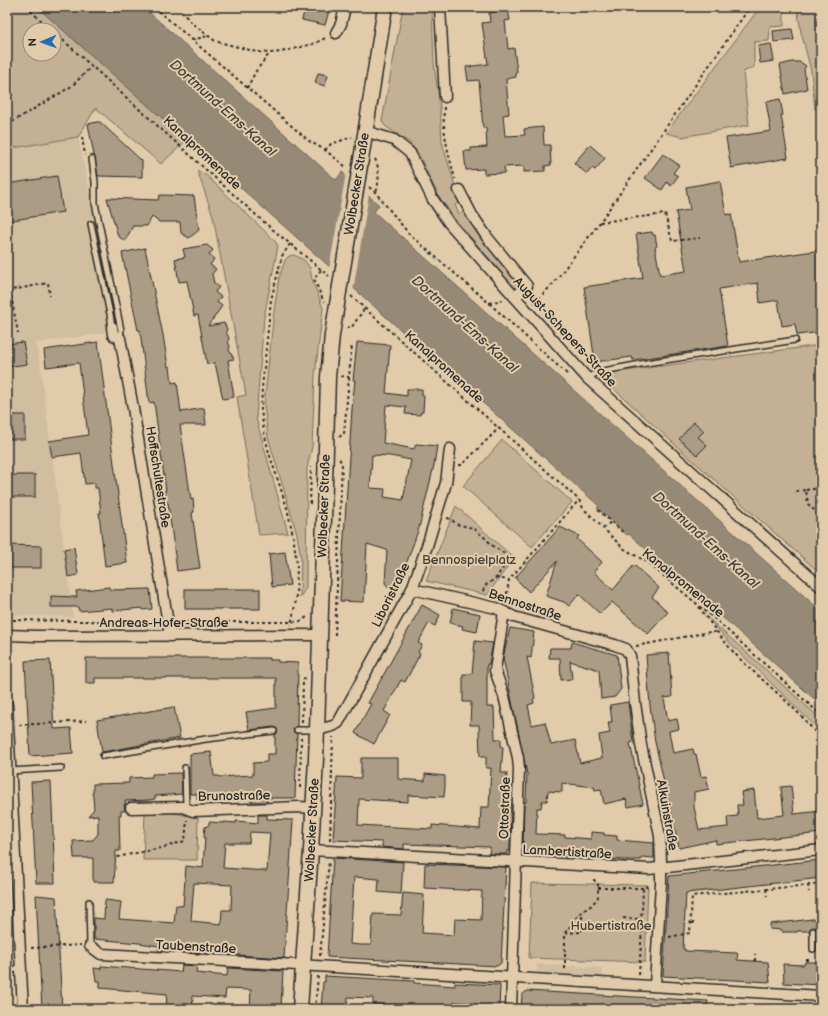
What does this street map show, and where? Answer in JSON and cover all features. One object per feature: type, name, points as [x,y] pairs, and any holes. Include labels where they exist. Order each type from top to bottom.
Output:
[{"type":"main road","name":"Wolbecker Straße","points":[[300,1009],[314,808],[328,377],[332,335],[344,293],[360,166],[386,7]]},
{"type":"street","points":[[336,33],[341,24],[345,7]]},
{"type":"street","points":[[440,7],[446,98]]},
{"type":"street","name":"August-Schepers-Straße","points":[[365,132],[394,140],[410,153],[428,192],[449,223],[587,378],[821,587]]},
{"type":"street","points":[[459,190],[472,215],[487,238],[527,286],[515,297]]},
{"type":"street","name":"Hoffschultestraße","points":[[112,327],[113,335],[120,338],[133,408],[170,636]]},
{"type":"street","name":"Liboristraße","points":[[317,730],[333,726],[338,723],[412,589],[446,484],[450,449]]},
{"type":"street","name":"Bennostraße","points":[[412,589],[496,608],[514,617],[622,647],[629,652]]},
{"type":"street","name":"Ottostraße","points":[[504,612],[496,670],[504,696],[519,763],[511,1009]]},
{"type":"street","name":"Andreas-Hofer-Straße","points":[[7,635],[320,635]]},
{"type":"street","name":"Alkuinstraße","points":[[629,652],[641,744],[660,836],[661,868],[655,985]]},
{"type":"street","points":[[7,705],[10,814],[23,1009]]},
{"type":"street","name":"Brunostraße","points":[[131,808],[183,807],[190,810],[299,807],[314,808]]},
{"type":"street","name":"Lambertistraße","points":[[311,850],[649,869],[821,850]]},
{"type":"street","name":"Taubenstraße","points":[[90,946],[101,954],[303,966]]},
{"type":"street","points":[[303,966],[638,984],[821,996]]},
{"type":"lane","points":[[92,159],[96,202],[121,330],[120,338]]},
{"type":"lane","points":[[91,224],[112,327]]},
{"type":"lane","points":[[587,378],[603,371],[646,363],[795,340]]},
{"type":"lane","points":[[297,730],[317,730]]},
{"type":"lane","points":[[103,756],[206,739],[274,731]]},
{"type":"lane","points":[[9,776],[61,768]]},
{"type":"lane","points":[[185,768],[190,810]]},
{"type":"lane","points":[[89,902],[90,946]]},
{"type":"lane","points":[[813,931],[813,949]]},
{"type":"lane","points":[[7,970],[20,969]]},
{"type":"path","name":"Kanalpromenade","points":[[26,7],[43,22]]},
{"type":"path","points":[[154,7],[236,78]]},
{"type":"path","points":[[177,7],[193,24],[215,41],[257,52],[269,53],[316,43],[336,33]]},
{"type":"path","points":[[526,311],[553,284],[600,222],[750,7]]},
{"type":"path","points":[[191,40],[208,36]]},
{"type":"path","name":"Kanalpromenade","points":[[62,39],[266,224],[332,280]]},
{"type":"path","points":[[247,88],[256,71],[269,53]]},
{"type":"path","points":[[7,125],[72,86],[92,66]]},
{"type":"path","points":[[446,98],[443,122],[445,142],[459,190]]},
{"type":"path","points":[[325,150],[331,144],[350,136]]},
{"type":"path","points":[[376,193],[379,185],[377,165]]},
{"type":"path","points":[[600,222],[665,214],[672,241],[700,238]]},
{"type":"path","points":[[290,244],[282,256],[271,300],[261,410],[264,432],[287,508],[297,564],[296,600],[291,622],[290,636]]},
{"type":"path","points":[[322,270],[314,279],[322,298]]},
{"type":"path","points":[[18,333],[9,291],[48,283],[50,296]]},
{"type":"path","name":"Kanalpromenade","points":[[344,293],[365,308],[579,500],[583,508],[623,548],[647,562],[696,603],[821,715]]},
{"type":"path","points":[[489,303],[548,357]]},
{"type":"path","points":[[352,328],[365,308]]},
{"type":"path","points":[[335,440],[344,434],[352,344]]},
{"type":"path","points":[[342,376],[349,377]]},
{"type":"path","points":[[462,465],[498,428]]},
{"type":"path","points":[[796,492],[821,488]]},
{"type":"path","points":[[806,490],[808,504],[821,517]]},
{"type":"path","points":[[504,612],[509,580],[579,500]]},
{"type":"path","points":[[598,510],[625,534]]},
{"type":"path","points":[[437,515],[451,519],[456,524],[473,528],[493,546],[505,554],[507,559],[505,565],[496,578],[486,586],[480,604]]},
{"type":"path","points":[[603,528],[611,522]]},
{"type":"path","points":[[496,578],[509,580]]},
{"type":"path","points":[[696,603],[717,633],[740,659],[798,712],[821,740]]},
{"type":"path","points":[[629,652],[639,645],[710,632],[717,633]]},
{"type":"path","points":[[16,725],[86,722]]},
{"type":"path","points":[[117,857],[161,848],[185,841],[187,818],[190,810]]},
{"type":"path","points":[[565,980],[565,933],[572,922],[592,905],[598,897],[598,884],[594,880],[594,866]]},
{"type":"path","points":[[598,888],[643,888],[655,882]]},
{"type":"path","points":[[658,936],[678,936],[690,933],[692,896],[821,884]]},
{"type":"path","points":[[808,885],[809,892]]},
{"type":"path","points":[[638,984],[642,928],[640,919],[642,912],[643,888]]},
{"type":"path","points":[[766,889],[767,896]]},
{"type":"path","points":[[565,933],[582,932],[582,912]]},
{"type":"path","points":[[623,918],[640,919]]},
{"type":"path","points":[[19,948],[90,946]]},
{"type":"path","points":[[755,954],[755,961]]},
{"type":"path","points":[[806,960],[812,960]]},
{"type":"shaded area","points":[[78,137],[116,312],[113,329],[99,334],[36,343],[40,363],[73,617],[7,615],[7,148]]},
{"type":"shaded area","points":[[537,964],[602,968],[602,977],[537,973]]},
{"type":"green space","points":[[7,7],[37,7],[54,22],[22,22],[22,62],[62,62],[62,29],[187,140],[161,164],[96,108],[78,137],[7,149]]},
{"type":"green space","points":[[403,7],[432,7],[434,64],[440,107],[442,142],[461,201],[455,205],[459,214],[466,211],[521,286],[517,291],[454,218],[438,195],[418,153],[410,143],[385,126],[382,121]]},
{"type":"green space","points":[[760,7],[784,7],[784,26],[770,27],[769,41],[754,42],[754,67],[743,72],[749,125],[682,137],[666,133]]},
{"type":"green space","points":[[797,7],[821,7],[821,108],[815,109],[811,71],[801,32]]},
{"type":"green space","points":[[197,170],[207,176],[275,241],[278,246],[264,317],[256,418],[288,533],[259,535],[237,397],[246,395],[213,216]]},
{"type":"green space","points":[[294,255],[304,260],[310,268],[312,279],[323,308],[315,375],[312,447],[307,468],[306,588],[300,597],[301,559],[297,534],[268,437],[264,405],[279,278],[285,260],[289,256]]},
{"type":"green space","points":[[821,345],[821,574],[603,379],[609,373]]},
{"type":"green space","points":[[502,440],[572,502],[532,547],[463,486]]},
{"type":"green space","name":"Bennospielplatz","points":[[456,506],[514,558],[487,595],[426,581]]},
{"type":"green space","points":[[709,619],[821,719],[821,733],[730,643]]},
{"type":"green space","points":[[170,812],[198,818],[197,860],[143,860],[145,813]]},
{"type":"green space","name":"Hubertistraße","points":[[532,883],[648,885],[645,962],[529,958]]},
{"type":"water","name":"Dortmund-Ems-Kanal","points":[[37,7],[143,7],[336,180],[342,172],[379,205],[374,212],[821,611],[821,705],[629,534],[627,535],[597,508],[599,506],[62,29],[62,22],[54,22]]},
{"type":"pier","points":[[346,173],[369,194],[353,291],[329,269]]},
{"type":"building","points":[[305,7],[330,7],[325,25],[302,20]]},
{"type":"building","points":[[508,10],[510,20],[505,21],[508,49],[514,48],[517,72],[515,72],[516,77],[506,79],[509,114],[503,115],[505,136],[525,135],[524,129],[543,127],[544,145],[550,145],[551,165],[545,166],[545,171],[524,172],[524,166],[504,167],[505,173],[484,174],[484,169],[466,170],[464,151],[471,151],[471,148],[487,147],[486,128],[483,128],[479,80],[468,81],[466,67],[488,64],[482,23],[490,22],[489,13]]},
{"type":"building","points":[[792,29],[794,40],[774,42],[773,31]]},
{"type":"building","points":[[771,44],[774,61],[760,63],[758,46]]},
{"type":"building","points":[[800,62],[806,66],[804,69],[807,89],[785,94],[780,65]]},
{"type":"building","points":[[318,73],[328,75],[325,86],[315,83]]},
{"type":"building","points":[[780,99],[788,158],[731,168],[726,138],[771,131],[766,102]]},
{"type":"building","points":[[100,122],[142,161],[142,177],[98,176],[88,124]]},
{"type":"building","points":[[590,145],[605,158],[595,170],[592,168],[587,174],[574,163]]},
{"type":"building","points":[[663,154],[679,165],[673,173],[678,176],[671,186],[667,182],[662,190],[645,178]]},
{"type":"building","points":[[57,176],[63,212],[7,221],[7,184]]},
{"type":"building","points":[[720,181],[726,215],[731,214],[739,262],[821,250],[821,332],[797,335],[795,324],[782,326],[778,300],[760,303],[758,283],[719,289],[728,346],[633,360],[632,357],[595,362],[584,287],[643,278],[636,234],[652,232],[653,235],[655,235],[657,246],[655,247],[660,275],[686,271],[676,212],[690,210],[686,187]]},
{"type":"building","points":[[160,195],[194,196],[199,230],[189,238],[181,233],[180,222],[159,222],[152,217],[147,226],[133,226],[125,241],[118,236],[107,198],[158,200]]},
{"type":"building","points":[[207,245],[213,250],[209,255],[214,259],[210,265],[216,269],[212,274],[214,283],[219,287],[215,292],[221,297],[217,302],[222,306],[208,326],[224,323],[229,338],[229,350],[234,359],[228,360],[234,397],[223,399],[215,363],[207,364],[198,315],[194,316],[187,281],[179,282],[175,259],[185,257],[183,249]]},
{"type":"building","points":[[145,248],[168,367],[170,366],[172,383],[177,382],[181,412],[204,408],[206,425],[180,425],[191,500],[193,499],[194,512],[192,513],[200,568],[177,571],[168,503],[166,503],[164,491],[166,491],[154,402],[149,403],[140,330],[138,330],[122,253]]},
{"type":"building","points":[[23,342],[27,364],[7,367],[7,344]]},
{"type":"building","points":[[98,342],[127,563],[105,566],[99,513],[101,513],[98,488],[95,488],[95,483],[85,484],[81,453],[52,457],[49,441],[88,435],[79,363],[46,367],[44,350]]},
{"type":"building","points":[[357,342],[390,345],[386,393],[407,396],[407,389],[422,389],[422,395],[424,395],[423,412],[421,412],[420,415],[405,414],[406,407],[386,405],[383,443],[414,449],[416,444],[437,446],[419,528],[399,584],[397,587],[390,589],[385,583],[387,550],[367,544],[364,602],[340,601],[355,380],[353,380]],"holes":[[[372,455],[390,456],[411,460],[403,500],[384,497],[385,489],[370,488]]]},
{"type":"building","points":[[7,415],[25,415],[25,439],[7,439]]},
{"type":"building","points":[[694,422],[704,431],[698,437],[707,445],[697,455],[679,439]]},
{"type":"building","points":[[7,475],[35,475],[35,497],[7,497]]},
{"type":"building","points":[[560,527],[579,536],[577,539],[602,562],[594,572],[613,590],[634,565],[659,588],[652,597],[668,612],[648,634],[612,602],[600,614],[579,594],[569,606],[564,602],[546,596],[557,561],[529,592],[515,578]]},
{"type":"building","points":[[7,545],[41,546],[41,568],[7,568]]},
{"type":"building","points":[[74,547],[78,575],[68,577],[64,549]]},
{"type":"building","points":[[285,552],[290,585],[272,587],[269,554]]},
{"type":"building","points":[[109,587],[110,590],[150,589],[152,609],[143,610],[142,608],[112,611],[112,608],[79,611],[78,607],[51,607],[51,596],[77,597],[76,591]]},
{"type":"building","points":[[185,589],[260,589],[260,609],[185,609]]},
{"type":"building","points":[[422,605],[440,615],[435,626],[429,623],[418,643],[422,645],[418,652],[420,654],[405,682],[401,680],[384,711],[390,715],[374,744],[355,733],[371,704],[368,703]]},
{"type":"building","points":[[453,608],[480,614],[477,632],[462,629],[463,626],[450,623]]},
{"type":"building","points":[[510,628],[534,632],[531,658],[527,657],[535,698],[533,699],[534,703],[528,705],[532,725],[545,722],[551,745],[575,740],[580,763],[602,758],[599,735],[610,733],[608,722],[612,722],[610,705],[628,702],[633,742],[630,743],[643,804],[628,807],[626,799],[604,804],[601,789],[595,790],[594,787],[562,783],[562,792],[548,791],[547,801],[542,801],[541,808],[537,808],[536,834],[565,835],[565,837],[591,839],[591,832],[617,836],[617,840],[654,843],[654,858],[641,857],[641,860],[625,860],[534,855],[535,852],[523,851],[524,802],[526,802],[527,774],[503,658]]},
{"type":"building","points":[[475,641],[493,643],[489,664],[487,664],[487,707],[494,707],[495,739],[501,739],[501,746],[503,747],[501,773],[507,773],[505,801],[511,801],[510,851],[507,851],[507,854],[489,854],[490,847],[404,844],[404,849],[382,847],[382,842],[333,840],[337,777],[361,778],[361,758],[398,758],[398,779],[425,781],[425,774],[445,776],[445,786],[444,797],[408,795],[408,802],[359,799],[358,825],[432,829],[432,825],[480,829],[481,807],[489,807],[491,768],[486,768],[486,757],[480,757],[479,725],[470,725],[471,702],[463,702],[463,674],[472,674]]},
{"type":"building","points":[[572,642],[617,655],[621,689],[615,697],[601,699],[599,670],[570,661],[572,679],[561,680],[560,658],[549,658],[550,648],[571,648]]},
{"type":"building","points":[[669,653],[672,697],[664,698],[668,721],[677,719],[679,729],[669,731],[673,753],[693,749],[694,754],[696,754],[701,777],[706,776],[709,789],[694,792],[694,807],[699,830],[728,827],[727,817],[738,816],[737,805],[743,805],[741,792],[754,790],[757,818],[784,815],[781,787],[791,786],[794,814],[821,811],[821,833],[716,844],[716,840],[679,848],[655,742],[650,706],[646,655]]},
{"type":"building","points":[[86,658],[270,658],[270,660],[278,660],[278,662],[298,663],[297,726],[293,730],[297,734],[295,798],[267,798],[267,802],[251,802],[251,798],[197,800],[197,794],[190,794],[190,754],[211,752],[214,776],[219,777],[253,775],[253,763],[267,762],[267,754],[275,754],[275,735],[277,733],[277,729],[274,727],[249,730],[246,712],[276,708],[276,678],[95,678],[95,683],[86,683]]},
{"type":"building","points":[[50,660],[54,729],[71,728],[73,753],[30,756],[25,661]]},
{"type":"building","points":[[174,707],[180,738],[102,752],[97,720]]},
{"type":"building","points":[[181,773],[182,794],[155,796],[155,799],[148,800],[125,801],[125,811],[121,811],[121,815],[119,815],[120,851],[116,851],[114,882],[93,882],[93,858],[74,858],[73,841],[93,840],[98,834],[98,815],[88,816],[94,809],[92,794],[93,784],[129,783],[129,778],[152,777],[152,774]]},
{"type":"building","points":[[51,781],[55,883],[36,883],[31,782]]},
{"type":"building","points":[[258,815],[267,815],[267,819],[293,820],[284,958],[158,950],[159,946],[94,939],[94,918],[104,919],[105,900],[121,902],[119,919],[174,923],[176,905],[183,906],[186,866],[203,868],[205,827],[209,825],[209,822],[236,823],[236,821],[258,823]],"holes":[[[250,832],[270,833],[267,871],[223,868],[225,843],[249,843]],[[194,883],[232,885],[231,910],[222,910],[221,924],[191,921]]]},
{"type":"building","points":[[333,858],[403,862],[401,894],[378,892],[379,879],[354,877],[350,944],[360,945],[371,945],[373,914],[401,915],[403,893],[424,895],[422,933],[454,935],[455,919],[481,920],[482,891],[424,888],[425,864],[506,867],[501,963],[497,966],[327,957]]},
{"type":"building","points":[[821,860],[821,878],[686,893],[683,949],[685,949],[685,951],[738,953],[737,960],[768,962],[770,982],[663,976],[669,876]]},
{"type":"building","points":[[36,895],[56,897],[62,1009],[42,1009]]},
{"type":"building","points":[[821,918],[821,932],[817,932],[813,927],[809,931],[797,932],[782,932],[782,930],[770,929],[770,924]]},
{"type":"building","points":[[805,962],[821,962],[821,985],[784,983],[783,964],[804,965]]},
{"type":"building","points":[[182,965],[197,966],[196,973],[227,976],[228,968],[283,971],[281,1008],[270,1007],[270,1009],[250,1009],[251,990],[226,989],[225,998],[193,996],[192,1009],[166,1009],[167,994],[100,988],[100,981],[96,981],[94,968],[101,969],[101,966],[181,972]]},
{"type":"building","points":[[325,976],[414,981],[414,983],[455,986],[455,983],[500,985],[499,1008],[474,1007],[475,1003],[454,1002],[454,1008],[419,1006],[418,1009],[403,1009],[403,1005],[373,1004],[373,998],[348,997],[347,1009],[321,1009],[323,982],[325,982]]},
{"type":"building","points":[[527,991],[708,1001],[707,1009],[521,1009],[522,995]]}]
